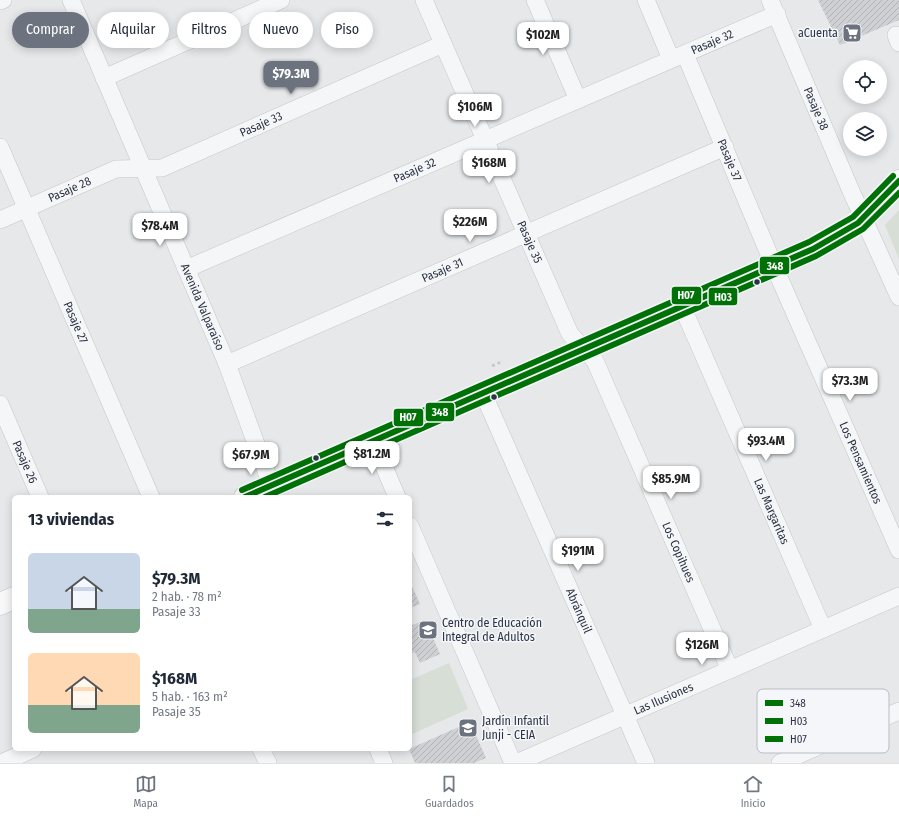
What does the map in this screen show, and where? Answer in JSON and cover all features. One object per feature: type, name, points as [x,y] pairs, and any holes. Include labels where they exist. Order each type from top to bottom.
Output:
[{"type":"main road","points":[[253,495],[270,491],[373,441],[774,266],[832,238],[848,230],[864,217],[899,181]]},
{"type":"main road","points":[[0,604],[12,599]]},
{"type":"street","name":"Avenida Valparaíso","points":[[71,0],[227,364],[270,491]]},
{"type":"street","points":[[104,78],[281,0]]},
{"type":"street","name":"Pasaje 35","points":[[424,0],[570,334],[584,349]]},
{"type":"street","points":[[535,0],[578,100]]},
{"type":"street","name":"Pasaje 37","points":[[646,0],[678,57],[724,148],[774,266]]},
{"type":"street","name":"Pasaje 32","points":[[186,269],[678,57],[774,7]]},
{"type":"street","name":"Pasaje 38","points":[[774,7],[852,191],[899,297]]},
{"type":"street","name":"Pasaje 33","points":[[142,168],[162,168],[443,44]]},
{"type":"street","name":"Pasaje 27","points":[[0,147],[150,495]]},
{"type":"street","name":"Pasaje 31","points":[[227,364],[724,148]]},
{"type":"street","name":"Pasaje 28","points":[[0,220],[116,170],[142,168]]},
{"type":"street","name":"Los Pensamientos","points":[[774,266],[899,550]]},
{"type":"street","name":"Las Margaritas","points":[[682,306],[823,629]]},
{"type":"street","name":"Los Copihues","points":[[584,349],[595,361],[730,670]]},
{"type":"street","name":"Abránquil","points":[[483,393],[646,763]]},
{"type":"street","name":"Pasaje 26","points":[[0,404],[39,495]]},
{"type":"street","points":[[373,441],[396,495]]},
{"type":"street","points":[[412,531],[515,763]]},
{"type":"street","name":"Las Ilusiones","points":[[515,763],[899,596]]},
{"type":"street","points":[[889,715],[899,711]]},
{"type":"street","points":[[0,763],[27,751]]},
{"type":"street","points":[[379,751],[384,763]]},
{"type":"street","points":[[780,763],[803,753]]},
{"type":"shaded area","points":[[899,210],[899,259],[885,225]]},
{"type":"shaded area","points":[[449,663],[468,709],[412,734],[412,679]]},
{"type":"building","name":"aCuenta","points":[[818,0],[899,0],[899,20],[840,45]]},
{"type":"building","points":[[412,586],[420,604],[412,607]]},
{"type":"building","points":[[425,620],[440,654],[420,663],[415,652],[412,653],[412,625]]},
{"type":"building","points":[[470,722],[486,758],[474,763],[415,763],[410,751],[412,751],[412,748]]},
{"type":"transit line","name":"H07","points":[[242,490],[809,242],[853,217],[893,176]]},
{"type":"transit line","name":"348","points":[[250,495],[813,249],[858,223],[899,181]]},
{"type":"transit line","name":"H03","points":[[270,495],[816,256],[863,229],[899,193]]},
{"type":"place","name":"aCuenta","points":[[852,33]]},
{"type":"place","name":"Centro de Educación Integral de Adultos","points":[[428,630]]},
{"type":"place","name":"Jardín Infantil Junji - CEIA","points":[[468,728]]}]
